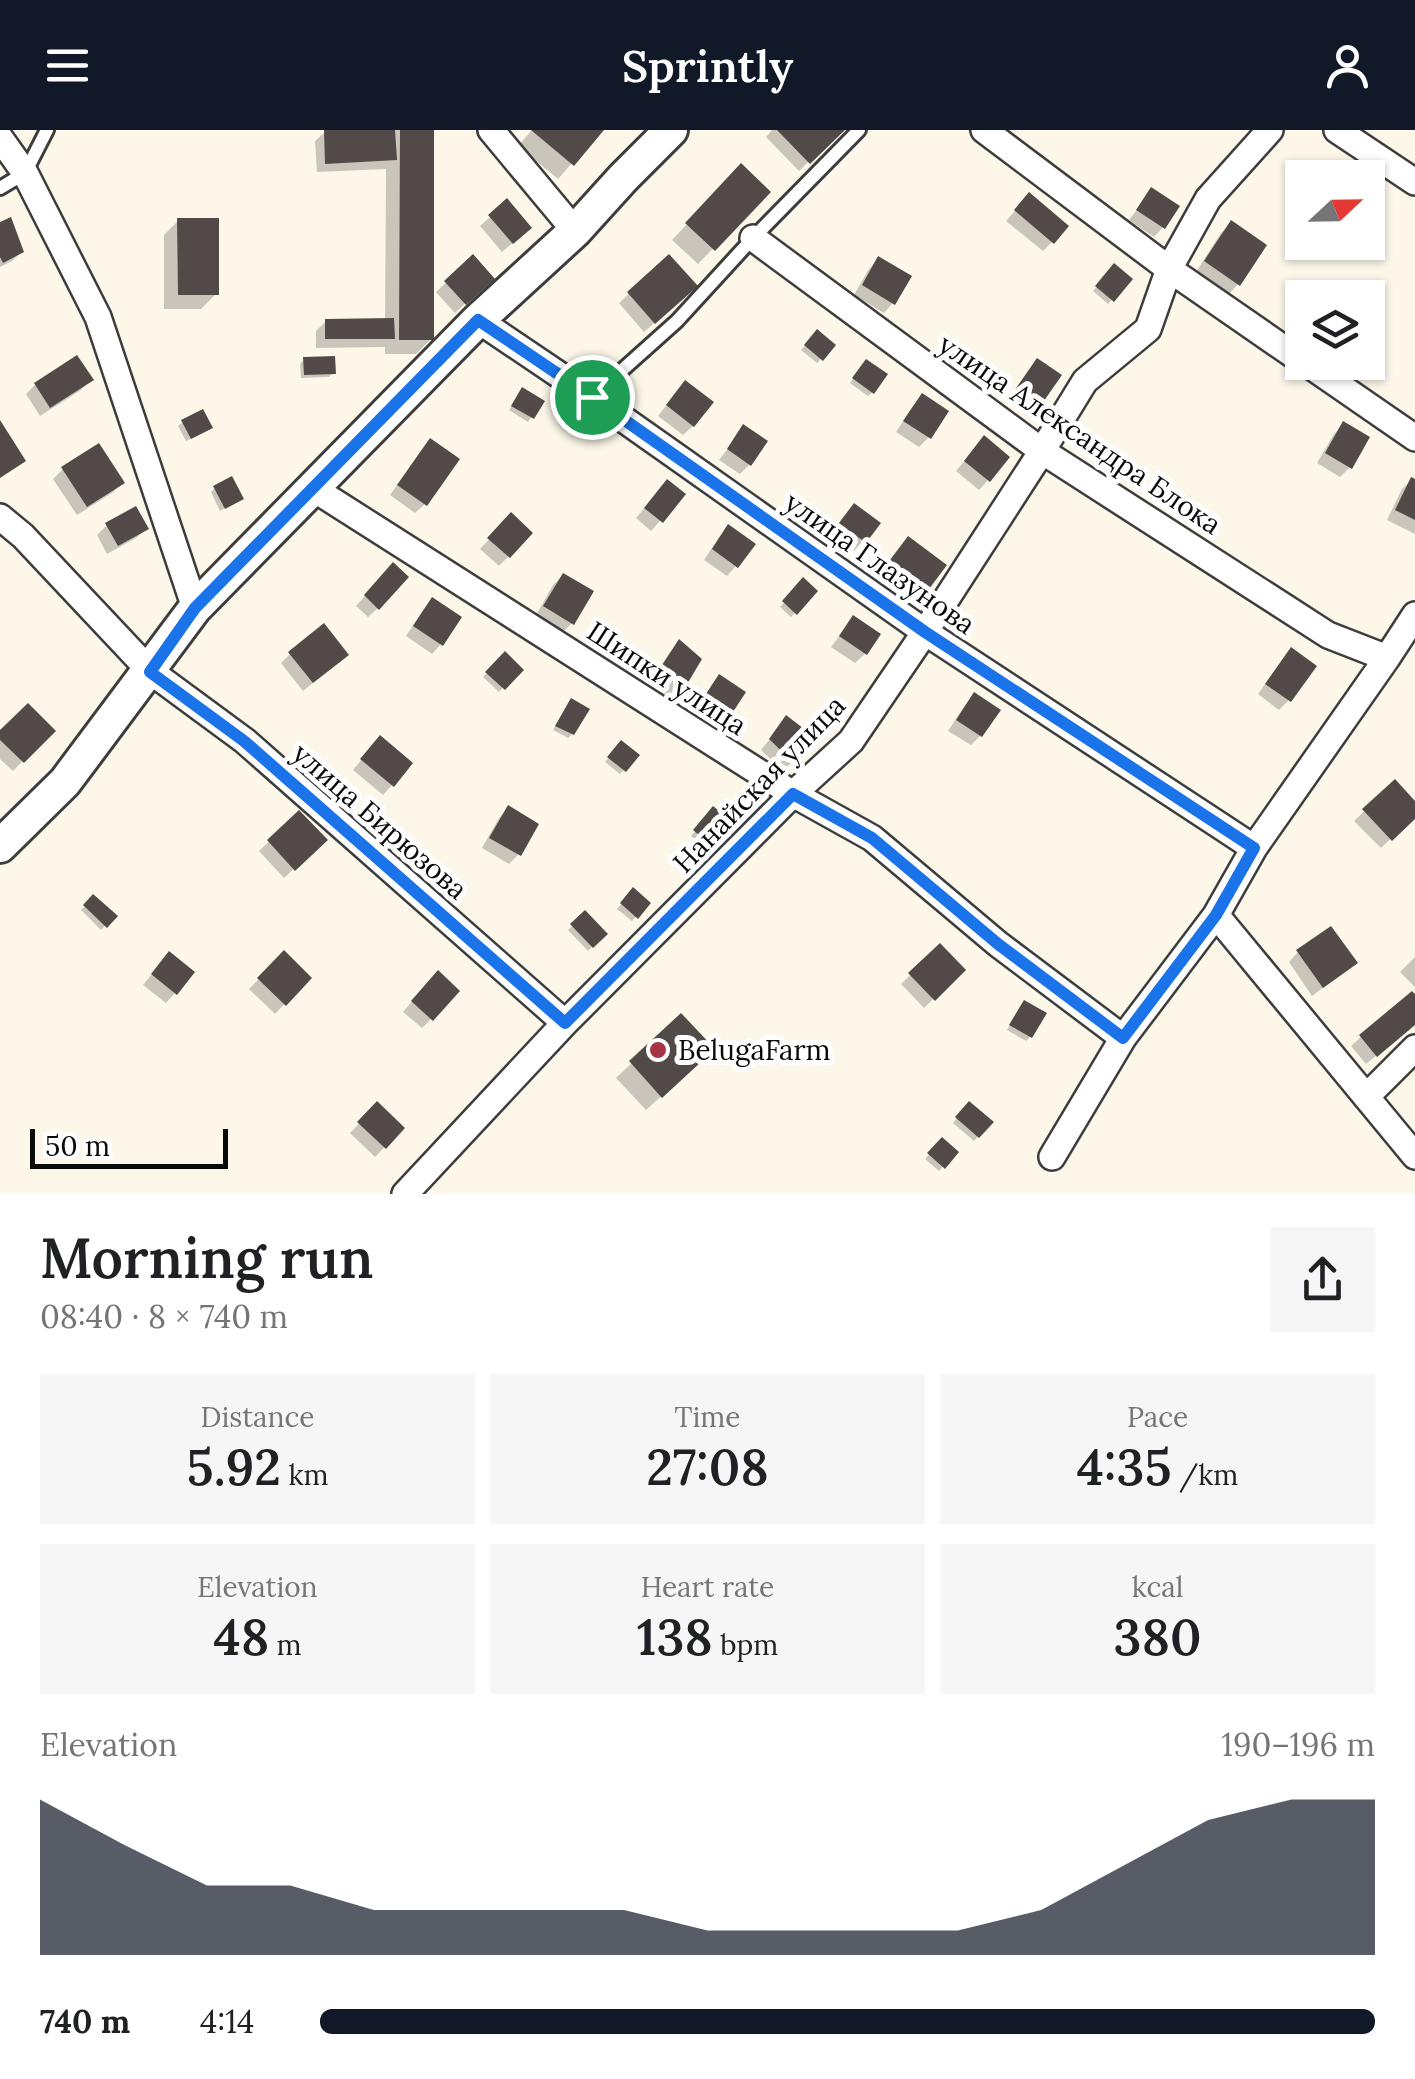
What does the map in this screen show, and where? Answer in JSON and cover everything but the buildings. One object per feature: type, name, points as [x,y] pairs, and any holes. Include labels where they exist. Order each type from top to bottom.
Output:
[{"type":"street","points":[[490,130],[575,231]]},
{"type":"street","points":[[0,846],[65,782],[195,608],[478,320],[575,231],[671,130]]},
{"type":"street","points":[[984,130],[1169,270],[1285,349]]},
{"type":"street","name":"Нанайская улица","points":[[405,1194],[565,1023],[850,741],[925,632],[1085,380],[1148,329],[1169,270],[1208,198],[1270,130]]},
{"type":"street","points":[[1338,130],[1415,182]]},
{"type":"street","points":[[0,138],[25,174],[98,317],[195,608]]},
{"type":"street","name":"улица Александра Блока","points":[[753,238],[1042,451],[1328,635],[1387,658]]},
{"type":"street","name":"улица Глазунова","points":[[478,320],[925,632],[1254,848]]},
{"type":"street","points":[[1330,380],[1415,438]]},
{"type":"street","name":"Шипки улица","points":[[314,489],[793,794],[872,838],[998,944],[1123,1038]]},
{"type":"street","name":"улица Бирюзова","points":[[0,517],[23,536],[150,672],[244,741],[565,1023]]},
{"type":"street","points":[[1052,1157],[1123,1038],[1216,915],[1254,848],[1415,614]]},
{"type":"street","points":[[1216,915],[1415,1156]]},
{"type":"street","points":[[1366,1097],[1415,1048]]},
{"type":"lane","points":[[0,188],[25,174],[47,130]]},
{"type":"lane","points":[[592,397],[676,321],[859,130]]},
{"type":"place","name":"BelugaFarm","points":[[658,1050]]},
{"type":"route","points":[[478,320],[592,397],[925,632],[1254,848],[1216,915],[1123,1038],[998,944],[872,838],[793,794],[565,1023],[244,741],[150,672],[195,608],[478,320]]}]
